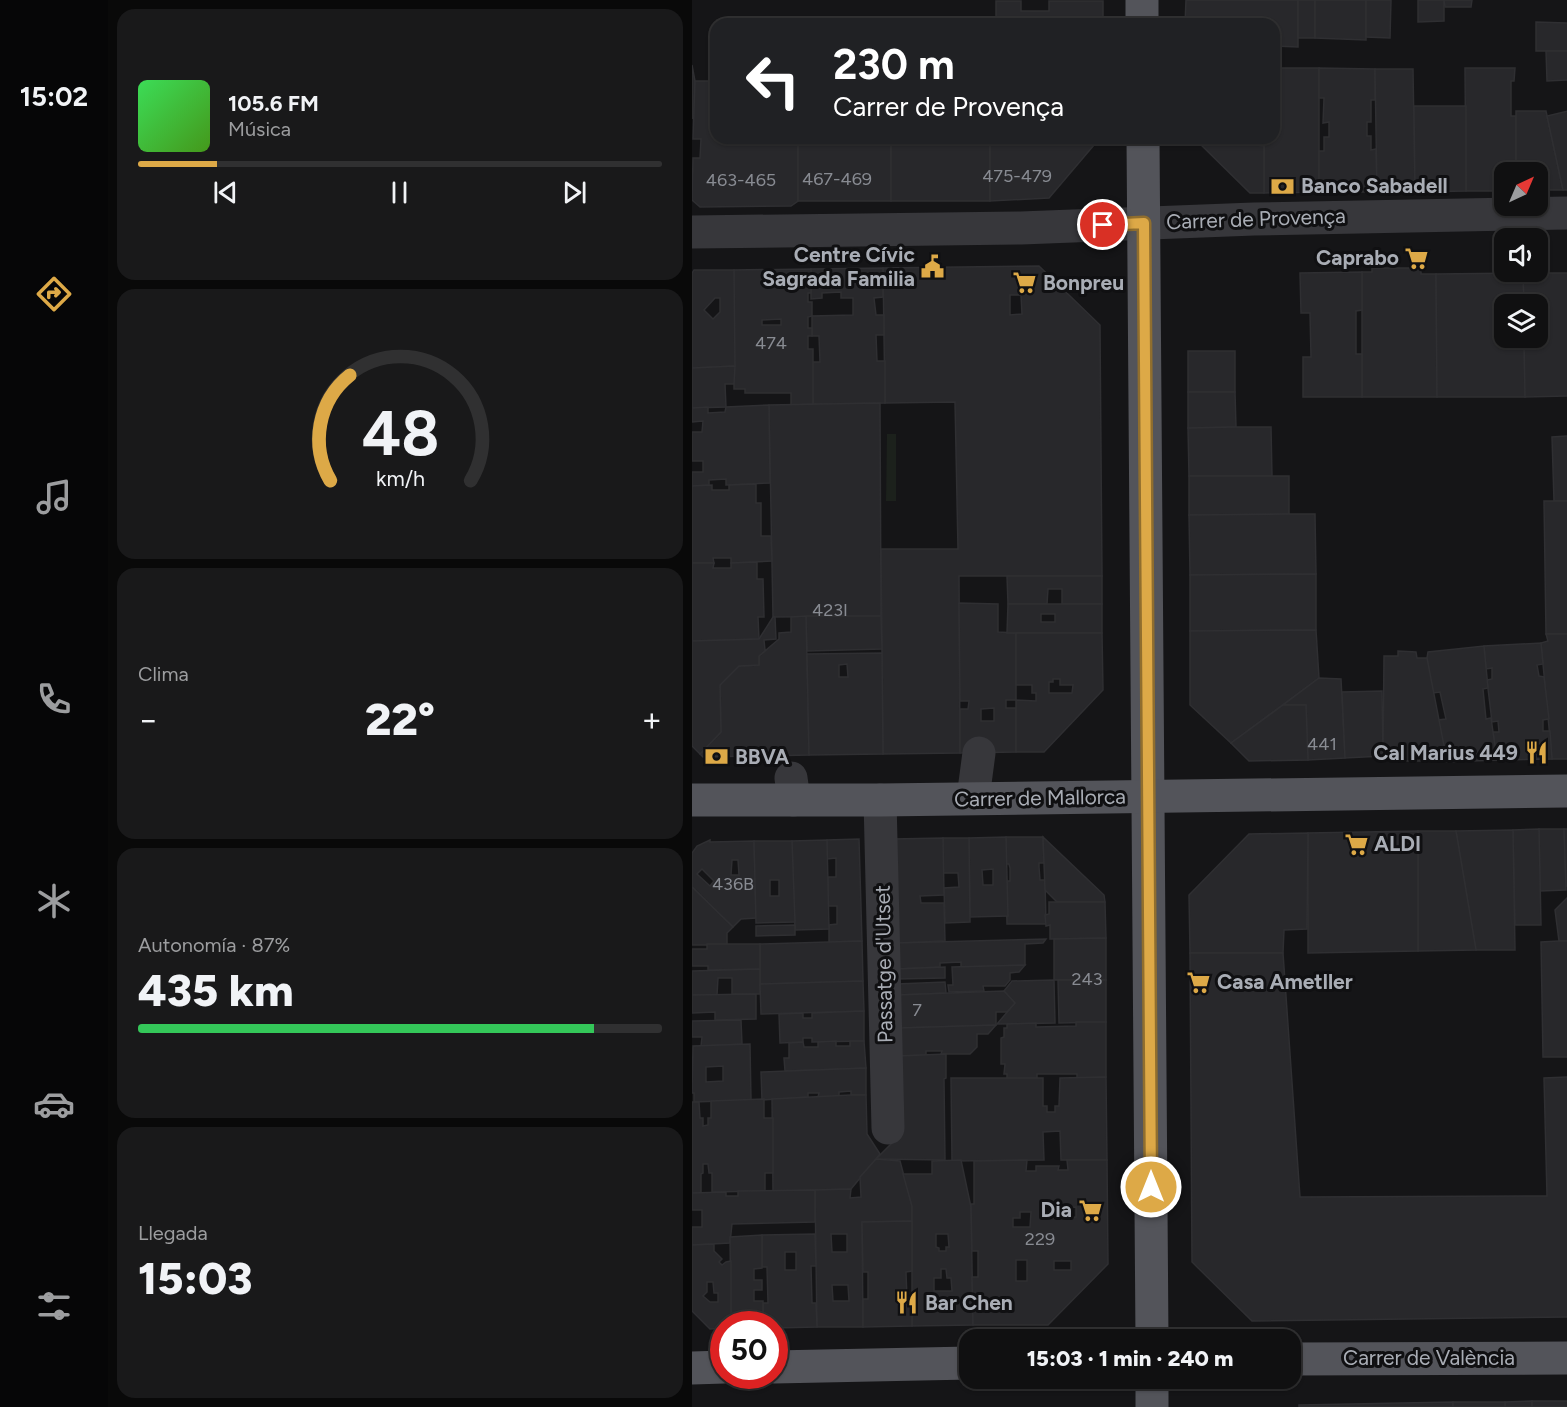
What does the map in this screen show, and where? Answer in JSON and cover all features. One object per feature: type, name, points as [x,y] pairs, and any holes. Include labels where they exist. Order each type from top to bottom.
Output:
[{"type":"main road","points":[[1142,0],[1142,18]]},
{"type":"main road","points":[[1143,144],[1152,1329]]},
{"type":"main road","name":"Carrer de Mallorca","points":[[692,800],[793,789],[880,800],[1568,791]]},
{"type":"main road","name":"Carrer de València","points":[[1301,1359],[1568,1358]]},
{"type":"main road","points":[[788,1366],[959,1363]]},
{"type":"main road","points":[[692,1368],[710,1367]]},
{"type":"main road","points":[[1152,1389],[1152,1407]]},
{"type":"street","name":"Carrer de Provença","points":[[692,232],[1021,228],[1330,217],[1568,213]]},
{"type":"street","points":[[973,798],[978,753]]},
{"type":"street","name":"Passatge d'Utset","points":[[880,800],[888,1128]]},
{"type":"shaded area","points":[[887,434],[896,434],[896,501],[886,501]]},
{"type":"building","points":[[1186,0],[1298,0],[1298,47],[1280,46],[1280,18],[1185,18]]},
{"type":"building","points":[[1298,0],[1315,0],[1315,38],[1298,38]]},
{"type":"building","points":[[1315,0],[1366,0],[1366,40],[1315,38]]},
{"type":"building","points":[[1366,0],[1391,0],[1390,38],[1366,37]]},
{"type":"building","points":[[1418,0],[1444,0],[1444,21],[1418,22]]},
{"type":"building","points":[[1444,0],[1472,0],[1471,7],[1445,7]]},
{"type":"building","points":[[996,1],[1021,1],[1021,11],[1049,11],[1049,1],[1103,1],[1103,18],[996,18]]},
{"type":"building","points":[[1536,22],[1568,23],[1568,51],[1536,51]]},
{"type":"building","points":[[1546,51],[1568,51],[1568,80],[1547,81]]},
{"type":"building","points":[[692,65],[695,81],[694,119],[692,118]]},
{"type":"building","points":[[1280,68],[1319,68],[1319,192],[1264,193],[1264,144],[1280,144]]},
{"type":"building","points":[[1319,68],[1375,69],[1375,100],[1371,100],[1371,122],[1367,122],[1367,136],[1371,136],[1371,150],[1376,149],[1377,192],[1319,192],[1319,151],[1324,151],[1324,137],[1329,137],[1329,122],[1323,123],[1324,98],[1319,98]]},
{"type":"building","points":[[1465,68],[1515,68],[1514,81],[1511,81],[1511,116],[1516,116],[1516,162],[1494,162],[1494,191],[1466,191]]},
{"type":"building","points":[[1375,69],[1413,69],[1415,192],[1377,192]]},
{"type":"building","points":[[695,81],[710,81],[710,144],[798,144],[798,201],[791,206],[700,207],[692,200],[693,158],[700,158],[701,139],[693,139]]},
{"type":"building","points":[[1414,106],[1466,106],[1466,191],[1415,192]]},
{"type":"building","points":[[1516,111],[1546,111],[1563,190],[1548,190],[1548,162],[1516,162]]},
{"type":"building","points":[[1568,111],[1568,190],[1563,190],[1547,116]]},
{"type":"building","points":[[798,144],[891,144],[891,201],[798,201]]},
{"type":"building","points":[[891,144],[990,144],[990,201],[891,201]]},
{"type":"building","points":[[990,144],[1095,144],[1049,198],[990,201]]},
{"type":"building","points":[[1200,144],[1264,146],[1264,193],[1250,193]]},
{"type":"building","points":[[1039,266],[1100,325],[1102,576],[959,576],[960,753],[883,754],[881,549],[958,549],[955,402],[885,403],[883,268]],"holes":[[[1010,295],[1021,295],[1022,314],[1010,315]]]},
{"type":"building","points":[[883,268],[883,297],[874,298],[876,315],[884,315],[884,335],[876,335],[877,361],[885,361],[885,403],[813,404],[812,362],[820,362],[819,336],[812,336],[812,316],[853,315],[853,298],[841,298],[841,292],[822,293],[822,298],[811,299],[811,269]]},
{"type":"building","points":[[1372,268],[1421,268],[1421,274],[1436,274],[1437,397],[1362,397],[1362,272],[1372,272]]},
{"type":"building","points":[[811,269],[811,293],[808,293],[808,302],[812,302],[812,316],[808,317],[808,328],[812,328],[812,336],[808,336],[808,349],[813,349],[813,404],[791,405],[791,393],[745,393],[745,389],[734,389],[734,270]],"holes":[[[781,319],[781,325],[762,325],[762,320]]]},
{"type":"building","points":[[694,270],[734,270],[735,366],[692,368],[692,273]],"holes":[[[715,298],[720,298],[720,312],[713,319],[704,310]]]},
{"type":"building","points":[[1362,272],[1362,310],[1356,311],[1356,354],[1362,354],[1362,397],[1303,397],[1303,357],[1311,357],[1310,313],[1301,313],[1300,273]]},
{"type":"building","points":[[1494,273],[1494,282],[1523,282],[1524,294],[1494,294],[1494,348],[1524,348],[1525,397],[1437,397],[1436,274]]},
{"type":"building","points":[[1548,273],[1568,273],[1568,396],[1525,397],[1524,348],[1548,348],[1548,294],[1524,294],[1523,282],[1548,282]]},
{"type":"building","points":[[1188,351],[1235,351],[1235,392],[1188,392]]},
{"type":"building","points":[[735,366],[734,384],[725,384],[726,407],[692,408],[692,368]]},
{"type":"building","points":[[1188,392],[1235,392],[1236,427],[1188,428]]},
{"type":"building","points":[[880,403],[881,616],[773,617],[769,405]]},
{"type":"building","points":[[769,405],[770,483],[726,485],[726,479],[709,480],[709,485],[692,486],[692,472],[703,472],[703,461],[692,461],[692,432],[702,432],[703,421],[692,422],[692,408],[708,407],[708,413],[725,412],[726,407]]},
{"type":"building","points":[[1271,427],[1272,476],[1189,476],[1188,428]]},
{"type":"building","points":[[1568,436],[1568,501],[1554,501],[1552,437]]},
{"type":"building","points":[[1189,476],[1289,476],[1289,514],[1189,515]]},
{"type":"building","points":[[756,484],[756,503],[761,503],[761,536],[771,536],[772,561],[731,563],[731,558],[713,558],[714,563],[692,563],[692,486],[712,485],[712,490],[729,490],[729,485]]},
{"type":"building","points":[[1544,501],[1568,501],[1568,634],[1546,634]]},
{"type":"building","points":[[1315,514],[1316,574],[1190,575],[1189,515]]},
{"type":"building","points":[[757,562],[757,579],[763,579],[764,617],[758,617],[759,639],[692,641],[692,563],[714,563],[713,568],[731,568],[731,563]]},
{"type":"building","points":[[1316,574],[1316,630],[1190,631],[1190,575]]},
{"type":"building","points":[[1007,576],[1102,576],[1102,604],[1062,604],[1062,589],[1048,589],[1047,604],[1008,604]]},
{"type":"building","points":[[959,603],[998,604],[998,632],[1016,633],[1016,700],[1006,700],[1006,708],[1016,708],[1016,752],[960,753],[960,709],[968,709],[969,701],[960,701]],"holes":[[[994,708],[994,721],[981,721],[981,709]]]},
{"type":"building","points":[[1008,604],[1102,604],[1102,633],[1007,633]],"holes":[[[1041,614],[1055,614],[1055,622],[1041,622]]]},
{"type":"building","points":[[806,616],[881,616],[882,649],[807,651]]},
{"type":"building","points":[[806,616],[809,755],[703,757],[700,754],[721,732],[720,685],[739,666],[759,665],[759,656],[779,639],[779,633],[791,632],[791,617]]},
{"type":"building","points":[[775,617],[776,639],[764,640],[766,650],[759,656],[759,665],[739,666],[720,685],[721,732],[700,754],[692,746],[692,641],[759,639]]},
{"type":"building","points":[[1316,630],[1319,678],[1231,743],[1190,705],[1190,631]]},
{"type":"building","points":[[1016,633],[1102,633],[1103,690],[1044,752],[1016,752],[1016,700],[1036,701],[1036,693],[1032,693],[1032,685],[1016,685]],"holes":[[[1053,679],[1060,679],[1060,685],[1073,685],[1072,693],[1049,693],[1049,682],[1053,682]]]},
{"type":"building","points":[[1546,634],[1568,634],[1568,759],[1552,759],[1541,643],[1548,641]]},
{"type":"building","points":[[1541,643],[1543,664],[1537,665],[1539,676],[1544,677],[1549,719],[1543,720],[1543,731],[1550,731],[1552,759],[1497,760],[1493,732],[1499,732],[1498,721],[1492,722],[1487,680],[1492,679],[1492,668],[1486,669],[1484,646]]},
{"type":"building","points":[[1484,646],[1488,688],[1483,689],[1486,719],[1491,718],[1497,760],[1447,762],[1438,720],[1446,719],[1440,692],[1433,693],[1428,652]]},
{"type":"building","points":[[1398,651],[1416,652],[1417,658],[1427,658],[1446,756],[1435,756],[1434,761],[1399,761],[1398,756],[1383,756],[1384,656],[1398,656]]},
{"type":"building","points":[[882,653],[883,754],[809,755],[807,654]],"holes":[[[847,664],[848,677],[839,677],[839,665]]]},
{"type":"building","points":[[1319,678],[1341,679],[1345,758],[1308,760],[1306,705],[1283,705]]},
{"type":"building","points":[[1382,691],[1383,756],[1345,758],[1342,692]]},
{"type":"building","points":[[1283,705],[1306,705],[1308,760],[1249,761],[1231,743]]},
{"type":"building","points":[[1539,829],[1564,829],[1566,890],[1540,891]]},
{"type":"building","points":[[1539,829],[1541,925],[1515,925],[1513,830]]},
{"type":"building","points":[[1564,829],[1568,829],[1568,886],[1566,886]]},
{"type":"building","points":[[1513,830],[1515,950],[1476,950],[1456,831]]},
{"type":"building","points":[[1418,831],[1456,831],[1476,950],[1418,951]]},
{"type":"building","points":[[1418,831],[1418,951],[1308,953],[1308,833]]},
{"type":"building","points":[[1308,833],[1307,929],[1284,930],[1283,953],[1190,953],[1189,895],[1249,834]]},
{"type":"building","points":[[1006,837],[1043,837],[1044,863],[1039,863],[1039,867],[1040,880],[1045,880],[1046,924],[1007,924],[1006,881],[1010,881],[1010,868],[1009,864],[1006,864]]},
{"type":"building","points":[[1006,837],[1008,916],[970,917],[969,838]],"holes":[[[993,869],[993,885],[983,885],[982,870]]]},
{"type":"building","points":[[1043,837],[1104,895],[1105,902],[1057,902],[1045,890]]},
{"type":"building","points":[[943,838],[969,838],[970,922],[945,923],[944,888],[959,887],[958,873],[943,873]]},
{"type":"building","points":[[943,838],[944,895],[920,896],[921,903],[944,903],[945,941],[896,943],[893,839]]},
{"type":"building","points":[[859,839],[862,941],[829,942],[829,925],[837,924],[837,906],[828,906],[828,877],[836,877],[836,858],[827,859],[827,840]]},
{"type":"building","points":[[710,840],[710,842],[754,841],[756,918],[741,919],[733,927],[692,887],[692,853],[697,846]],"holes":[[[732,860],[738,860],[739,875],[731,875]],[[702,869],[714,881],[710,886],[697,874]]]},
{"type":"building","points":[[827,840],[829,929],[795,930],[792,841]]},
{"type":"building","points":[[754,841],[792,841],[795,922],[756,923]],"holes":[[[770,880],[779,880],[779,896],[770,896]]]},
{"type":"building","points":[[692,887],[733,927],[727,933],[727,945],[692,945]]},
{"type":"building","points":[[1568,897],[1568,941],[1559,941],[1555,910]]},
{"type":"building","points":[[1049,902],[1105,902],[1106,938],[1050,939],[1050,925],[1046,926],[1045,915],[1049,914]]},
{"type":"building","points":[[795,925],[795,935],[756,936],[756,926]]},
{"type":"building","points":[[1106,938],[1106,980],[1054,980],[1054,939]]},
{"type":"building","points":[[1046,939],[1043,943],[1025,944],[1025,965],[961,967],[961,962],[940,963],[940,967],[896,969],[896,943]]},
{"type":"building","points":[[862,941],[863,981],[760,984],[760,944]]},
{"type":"building","points":[[1568,941],[1568,1057],[1543,1057],[1541,942]]},
{"type":"building","points":[[707,944],[760,944],[760,969],[708,970],[708,966],[692,966],[692,949],[707,949]]},
{"type":"building","points":[[1190,953],[1283,953],[1300,1197],[1547,1196],[1544,1078],[1568,1077],[1568,1317],[1252,1321],[1192,1262]]},
{"type":"building","points":[[1025,965],[1019,972],[1010,973],[1010,980],[1005,986],[983,986],[984,991],[949,992],[948,985],[953,985],[952,967]]},
{"type":"building","points":[[945,967],[945,978],[896,979],[896,969]]},
{"type":"building","points":[[760,969],[760,994],[732,994],[732,978],[718,978],[717,995],[692,995],[692,971]]},
{"type":"building","points":[[1054,980],[1055,1023],[997,1024],[1015,1003],[1004,991],[1012,981]]},
{"type":"building","points":[[1058,980],[1106,980],[1106,1022],[1059,1023]]},
{"type":"building","points":[[863,981],[864,1011],[761,1014],[760,984]]},
{"type":"building","points":[[945,982],[946,993],[897,995],[897,984]]},
{"type":"building","points":[[1004,991],[1015,1003],[1007,1012],[996,1012],[996,1025],[898,1028],[897,995]]},
{"type":"building","points":[[756,994],[756,1019],[715,1020],[715,1012],[692,1013],[692,995]]},
{"type":"building","points":[[864,1011],[864,1041],[812,1042],[812,1038],[803,1038],[803,1042],[780,1043],[779,1014],[803,1013],[803,1018],[812,1018],[812,1013]]},
{"type":"building","points":[[741,1020],[742,1044],[701,1046],[702,1037],[692,1037],[692,1021]]},
{"type":"building","points":[[1076,1022],[1106,1022],[1106,1077],[1077,1078],[1077,1074],[1037,1074],[1037,1078],[1007,1079],[1007,1074],[1004,1074],[1005,1064],[1001,1064],[1001,1038],[1004,1037],[1004,1028],[1007,1028],[1007,1024],[1036,1023],[1036,1027],[1076,1026]]},
{"type":"building","points":[[996,1025],[988,1034],[977,1034],[977,1047],[970,1054],[941,1054],[942,1051],[926,1051],[926,1055],[898,1056],[898,1028]]},
{"type":"building","points":[[836,1041],[836,1046],[850,1046],[850,1041],[864,1041],[866,1068],[785,1071],[784,1058],[789,1058],[789,1043],[803,1042],[804,1047],[818,1047],[818,1042]]},
{"type":"building","points":[[750,1044],[751,1100],[694,1102],[694,1093],[692,1093],[693,1046]],"holes":[[[723,1066],[723,1081],[706,1082],[706,1067]]]},
{"type":"building","points":[[946,1054],[945,1160],[876,1159],[901,1134],[898,1056]]},
{"type":"building","points":[[866,1068],[866,1095],[851,1095],[851,1091],[839,1092],[839,1096],[818,1097],[819,1093],[808,1093],[808,1097],[762,1100],[761,1072]]},
{"type":"building","points":[[1106,1077],[1107,1160],[1061,1160],[1060,1131],[1043,1132],[1044,1160],[952,1161],[951,1078],[1043,1078],[1043,1106],[1047,1106],[1047,1112],[1055,1112],[1055,1106],[1059,1106],[1060,1078]]},
{"type":"building","points":[[866,1095],[867,1134],[880,1154],[851,1189],[773,1191],[772,1099]]},
{"type":"building","points":[[764,1099],[764,1118],[773,1118],[773,1173],[765,1173],[765,1191],[712,1192],[712,1173],[709,1173],[708,1164],[703,1164],[701,1193],[692,1193],[692,1102],[699,1102],[703,1126],[708,1125],[708,1118],[711,1118],[711,1101]]},
{"type":"building","points":[[876,1159],[900,1161],[912,1206],[912,1221],[862,1222],[863,1327],[817,1327],[815,1190],[851,1189],[850,1198],[861,1197],[860,1177]],"holes":[[[831,1234],[847,1234],[847,1252],[832,1252]],[[832,1285],[848,1285],[849,1301],[833,1301]]]},
{"type":"building","points":[[961,1160],[971,1207],[973,1325],[912,1326],[912,1206],[903,1174],[932,1174],[932,1161]],"holes":[[[936,1234],[948,1234],[949,1247],[946,1247],[946,1251],[939,1251],[936,1247]],[[941,1269],[946,1269],[947,1278],[951,1278],[952,1291],[934,1291],[934,1278],[941,1278]]]},
{"type":"building","points":[[1027,1160],[1026,1171],[1036,1171],[1036,1166],[1059,1166],[1058,1170],[1068,1170],[1067,1160],[1107,1160],[1108,1264],[1048,1325],[973,1325],[972,1277],[978,1277],[978,1251],[972,1251],[971,1204],[974,1204],[974,1161]],"holes":[[[1045,1207],[1054,1207],[1054,1211],[1076,1207],[1076,1217],[1045,1218]],[[1020,1212],[1031,1212],[1030,1227],[1013,1227],[1013,1218],[1020,1218]],[[1016,1260],[1027,1260],[1027,1281],[1016,1281]],[[1054,1261],[1071,1261],[1071,1270],[1054,1270]]]},
{"type":"building","points":[[815,1190],[815,1222],[732,1224],[730,1243],[692,1245],[692,1227],[702,1227],[702,1210],[692,1210],[692,1193],[726,1192],[726,1196],[738,1196],[738,1191]]},
{"type":"building","points":[[912,1221],[912,1271],[906,1272],[907,1299],[912,1297],[912,1326],[863,1327],[863,1299],[868,1299],[868,1272],[863,1272],[862,1222]]},
{"type":"building","points":[[815,1234],[816,1266],[811,1266],[812,1303],[816,1303],[817,1327],[788,1328],[788,1311],[763,1311],[763,1303],[768,1303],[767,1267],[762,1267],[762,1235]],"holes":[[[785,1252],[796,1252],[796,1270],[785,1270]]]},
{"type":"building","points":[[762,1235],[762,1268],[754,1269],[754,1280],[762,1280],[762,1290],[754,1290],[754,1301],[763,1301],[763,1311],[731,1311],[730,1237]]},
{"type":"building","points":[[714,1244],[714,1251],[722,1259],[719,1262],[722,1265],[731,1261],[731,1311],[710,1311],[710,1329],[692,1311],[692,1245]],"holes":[[[707,1282],[713,1282],[714,1293],[718,1293],[718,1302],[710,1302],[703,1296],[707,1292]]]},
{"type":"building","points":[[1532,1401],[1532,1407],[1505,1407],[1505,1402]]},
{"type":"building","points":[[1532,1401],[1568,1401],[1568,1407],[1532,1407]]},
{"type":"building","points":[[1453,1402],[1453,1407],[1299,1407],[1299,1405]]},
{"type":"building","points":[[1453,1402],[1505,1402],[1505,1407],[1453,1407]]},
{"type":"place","name":"Banco Sabadell","points":[[1283,186]]},
{"type":"place","name":"Caprabo","points":[[1417,258]]},
{"type":"place","name":"Centre Cívic Sagrada Familia","points":[[933,267]]},
{"type":"place","name":"Bonpreu","points":[[1025,283]]},
{"type":"place","name":"Cal Marius 449","points":[[1536,753]]},
{"type":"place","name":"BBVA","points":[[717,757]]},
{"type":"place","name":"ALDI","points":[[1356,844]]},
{"type":"place","name":"Casa Ametller","points":[[1199,982]]},
{"type":"place","name":"Dia","points":[[1090,1210]]},
{"type":"place","name":"Bar Chen","points":[[907,1303]]},
{"type":"route","points":[[1103,225],[1144,223],[1151,1187]]}]
